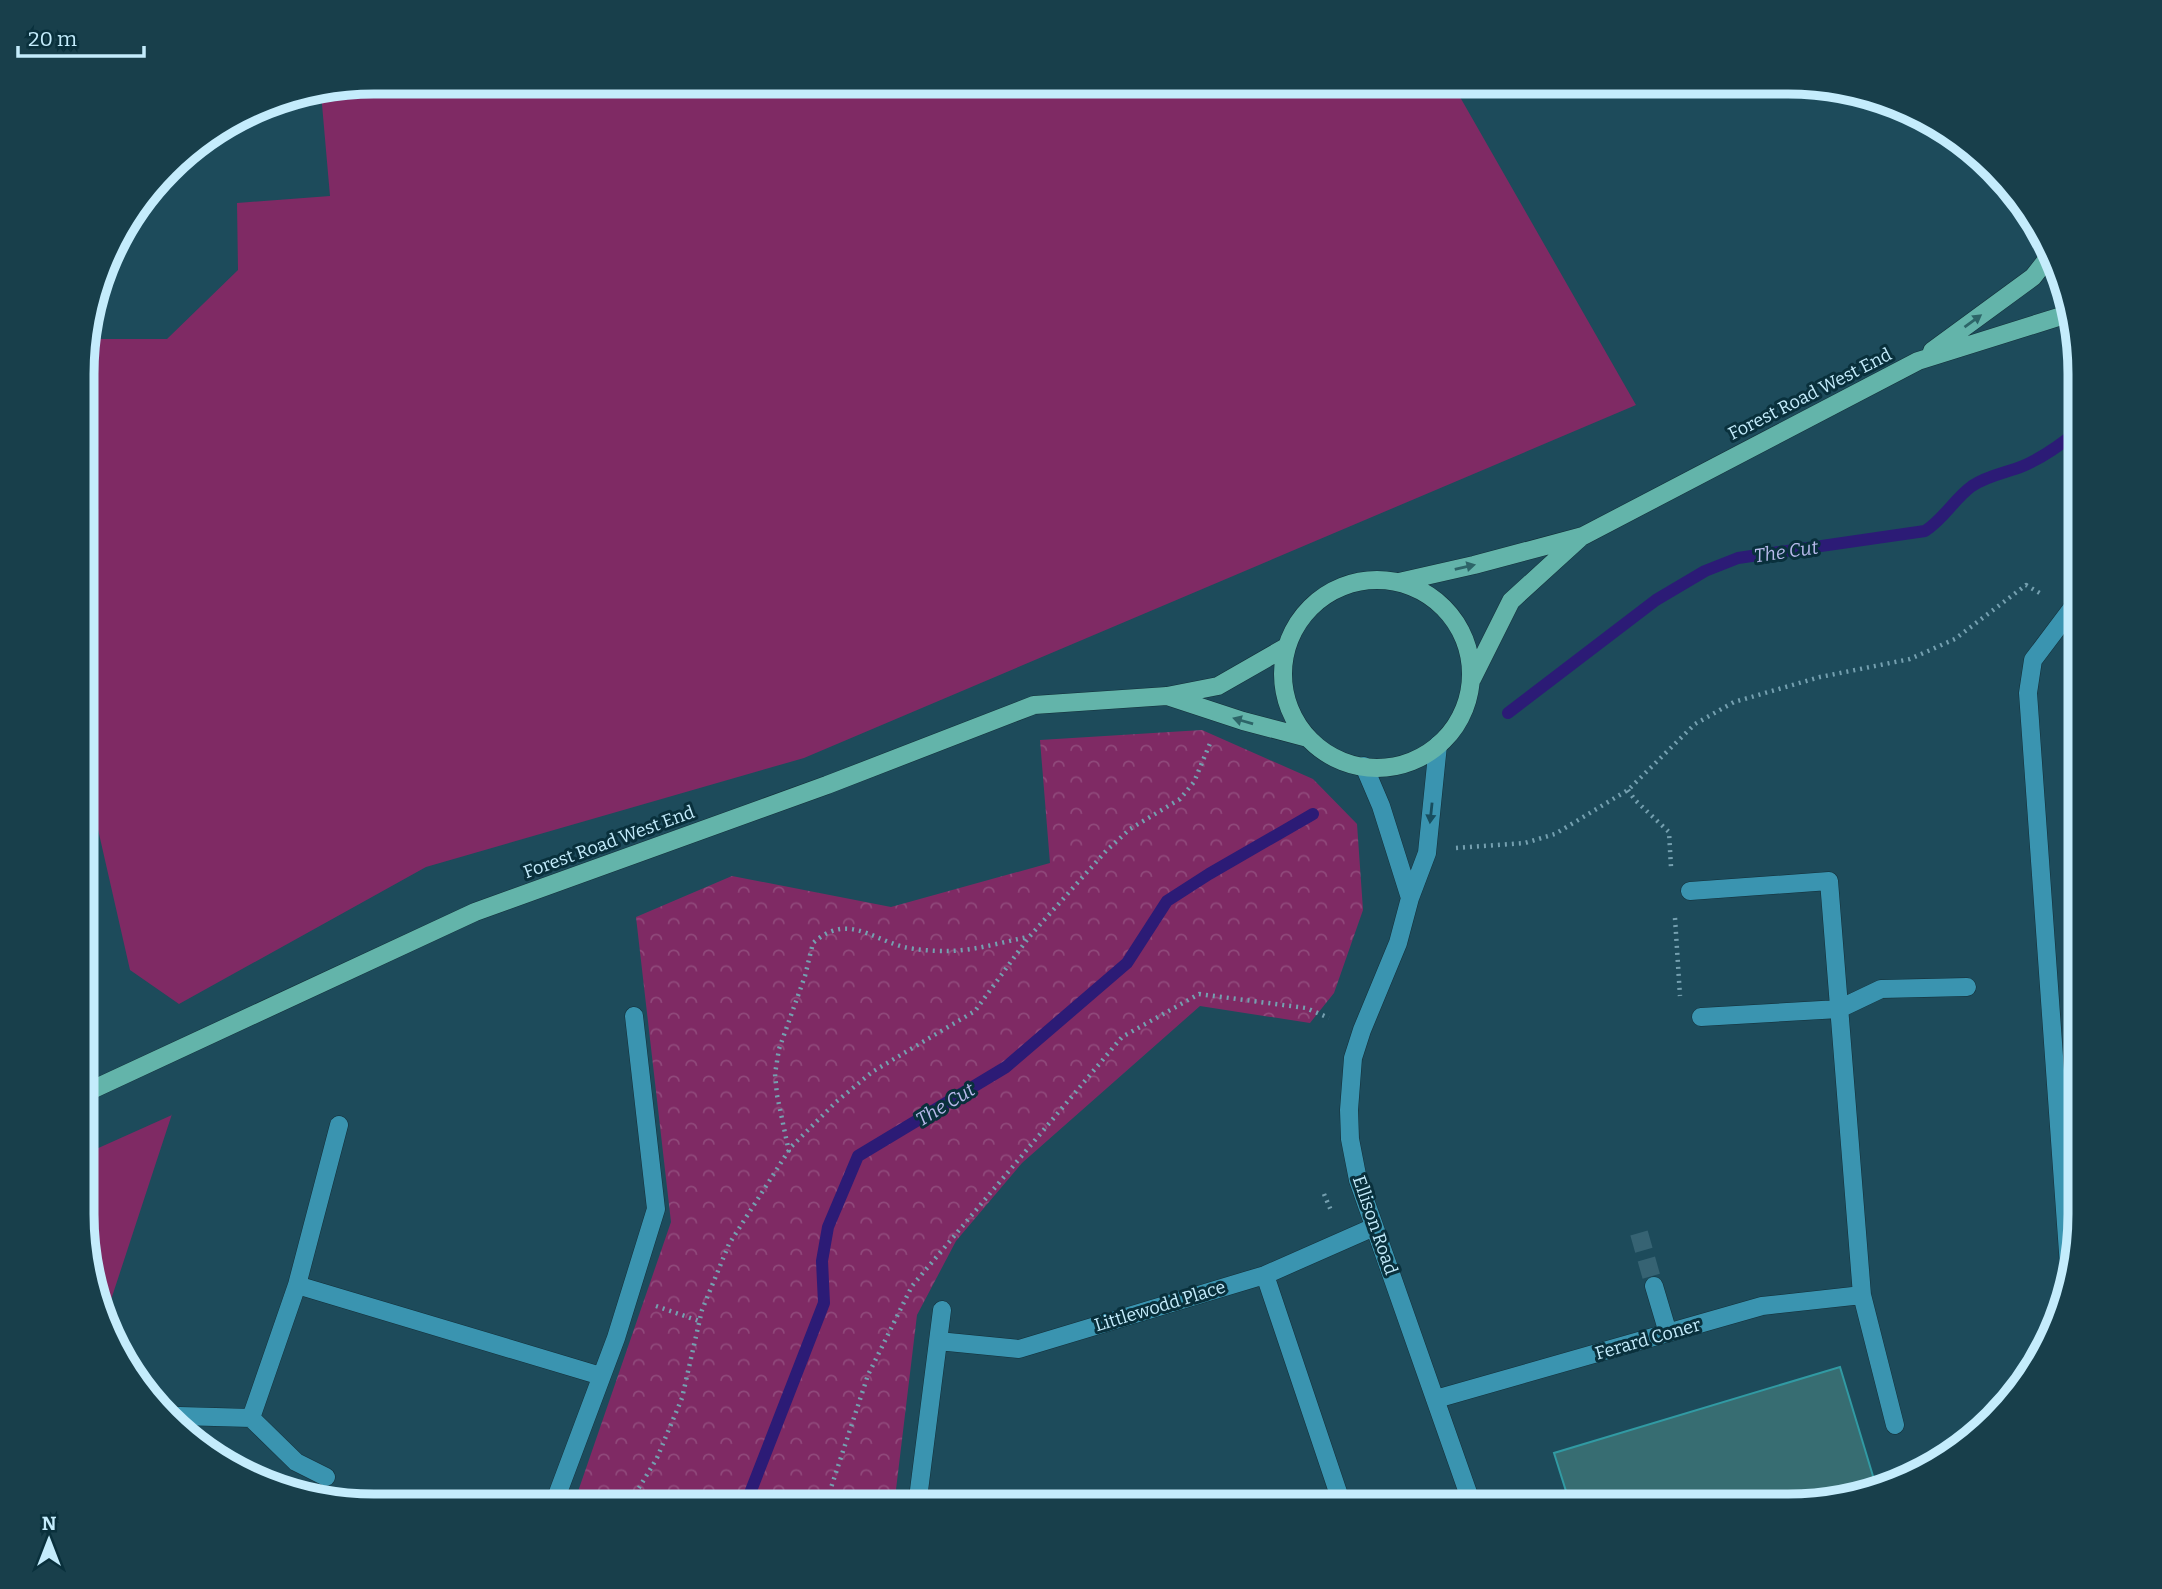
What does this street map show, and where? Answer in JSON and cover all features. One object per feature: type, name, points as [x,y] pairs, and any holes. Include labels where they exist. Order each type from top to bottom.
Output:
[{"type":"main road","points":[[1918,361],[2033,277],[2044,263]]},
{"type":"main road","name":"Forest Road West End","points":[[1399,582],[1583,536],[1918,361],[2061,316]]},
{"type":"main road","name":"Forest Road West End","points":[[1472,679],[1511,601],[1583,536]]},
{"type":"main road","points":[[1355,582],[1399,582],[1429,594],[1453,618],[1468,646],[1472,679],[1468,704],[1452,733],[1427,755],[1396,767],[1348,764],[1318,749],[1296,724],[1282,680],[1286,647],[1300,618],[1324,595],[1355,582]]},
{"type":"main road","name":"Forest Road West End","points":[[94,1089],[475,912],[827,785],[1034,705],[1167,695],[1219,686],[1286,647]]},
{"type":"main road","name":"Forest Road West End","points":[[1167,695],[1244,722],[1309,738]]},
{"type":"street","points":[[2067,1235],[2028,693],[2034,660],[2068,615]]},
{"type":"street","name":"Ellison Road","points":[[1438,745],[1427,853],[1410,898],[1398,943],[1362,1030],[1353,1058],[1349,1090],[1352,1149],[1357,1181],[1469,1494]]},
{"type":"street","points":[[1364,766],[1381,806],[1410,898]]},
{"type":"street","points":[[1690,891],[1829,881],[1862,1295],[1895,1425]]},
{"type":"street","points":[[1701,1017],[1839,1009],[1881,989],[1967,987]]},
{"type":"street","points":[[557,1494],[601,1376],[656,1209],[634,1016]]},
{"type":"street","points":[[251,1418],[297,1285],[339,1125]]},
{"type":"street","name":"Littlewodd Place","points":[[938,1341],[1019,1349],[1265,1275],[1374,1227]]},
{"type":"street","points":[[1265,1275],[1339,1494]]},
{"type":"street","points":[[297,1285],[601,1376]]},
{"type":"street","points":[[1654,1286],[1668,1334]]},
{"type":"street","name":"Ferard Coner","points":[[1436,1399],[1762,1306],[1862,1295]]},
{"type":"street","points":[[919,1494],[942,1310]]},
{"type":"street","points":[[181,1416],[251,1418],[296,1462],[326,1477]]},
{"type":"path","points":[[1465,846],[1525,843],[1555,834],[1628,790],[1695,724],[1734,702],[1820,677],[1910,659],[1955,639],[2026,585],[2068,603]]},
{"type":"path","points":[[635,1494],[657,1458],[682,1398],[699,1321],[729,1244],[789,1152],[835,1102],[872,1072],[975,1011],[1028,937],[1114,843],[1130,829],[1180,799],[1194,782],[1213,737]]},
{"type":"path","points":[[1628,790],[1669,832],[1672,880]]},
{"type":"path","points":[[1675,917],[1679,995],[1701,1017]]},
{"type":"path","points":[[789,1152],[775,1074],[779,1049],[805,976],[813,943],[832,931],[847,929],[861,929],[904,947],[947,951],[1028,937]]},
{"type":"path","points":[[829,1494],[868,1375],[912,1286],[1122,1037],[1199,995],[1306,1008],[1329,1018]]},
{"type":"path","points":[[628,1297],[699,1321]]},
{"type":"green space","points":[[1458,94],[1636,405],[804,758],[426,867],[179,1004],[130,970],[94,812],[94,374],[97,339],[167,339],[238,270],[237,203],[330,196],[322,100],[356,95]]},
{"type":"green space","points":[[1202,730],[1313,779],[1357,824],[1363,910],[1334,993],[1310,1023],[1200,1006],[1022,1163],[956,1241],[917,1315],[895,1494],[577,1494],[671,1222],[636,917],[732,876],[891,907],[1050,863],[1040,740]]},
{"type":"green space","points":[[172,1115],[109,1305],[95,1233],[94,1150]]},
{"type":"building","points":[[1840,1367],[1874,1481],[1806,1494],[1567,1494],[1554,1453]]},
{"type":"waterway","name":"The Cut","points":[[1508,713],[1656,600],[1705,571],[1738,558],[1925,531],[1972,486],[2030,463],[2068,438]]},
{"type":"waterway","name":"The Cut","points":[[750,1494],[824,1303],[822,1261],[828,1227],[858,1156],[1006,1067],[1127,963],[1167,901],[1313,814]]},
{"type":"tunnel","points":[[1639,1233],[1654,1286]]}]
